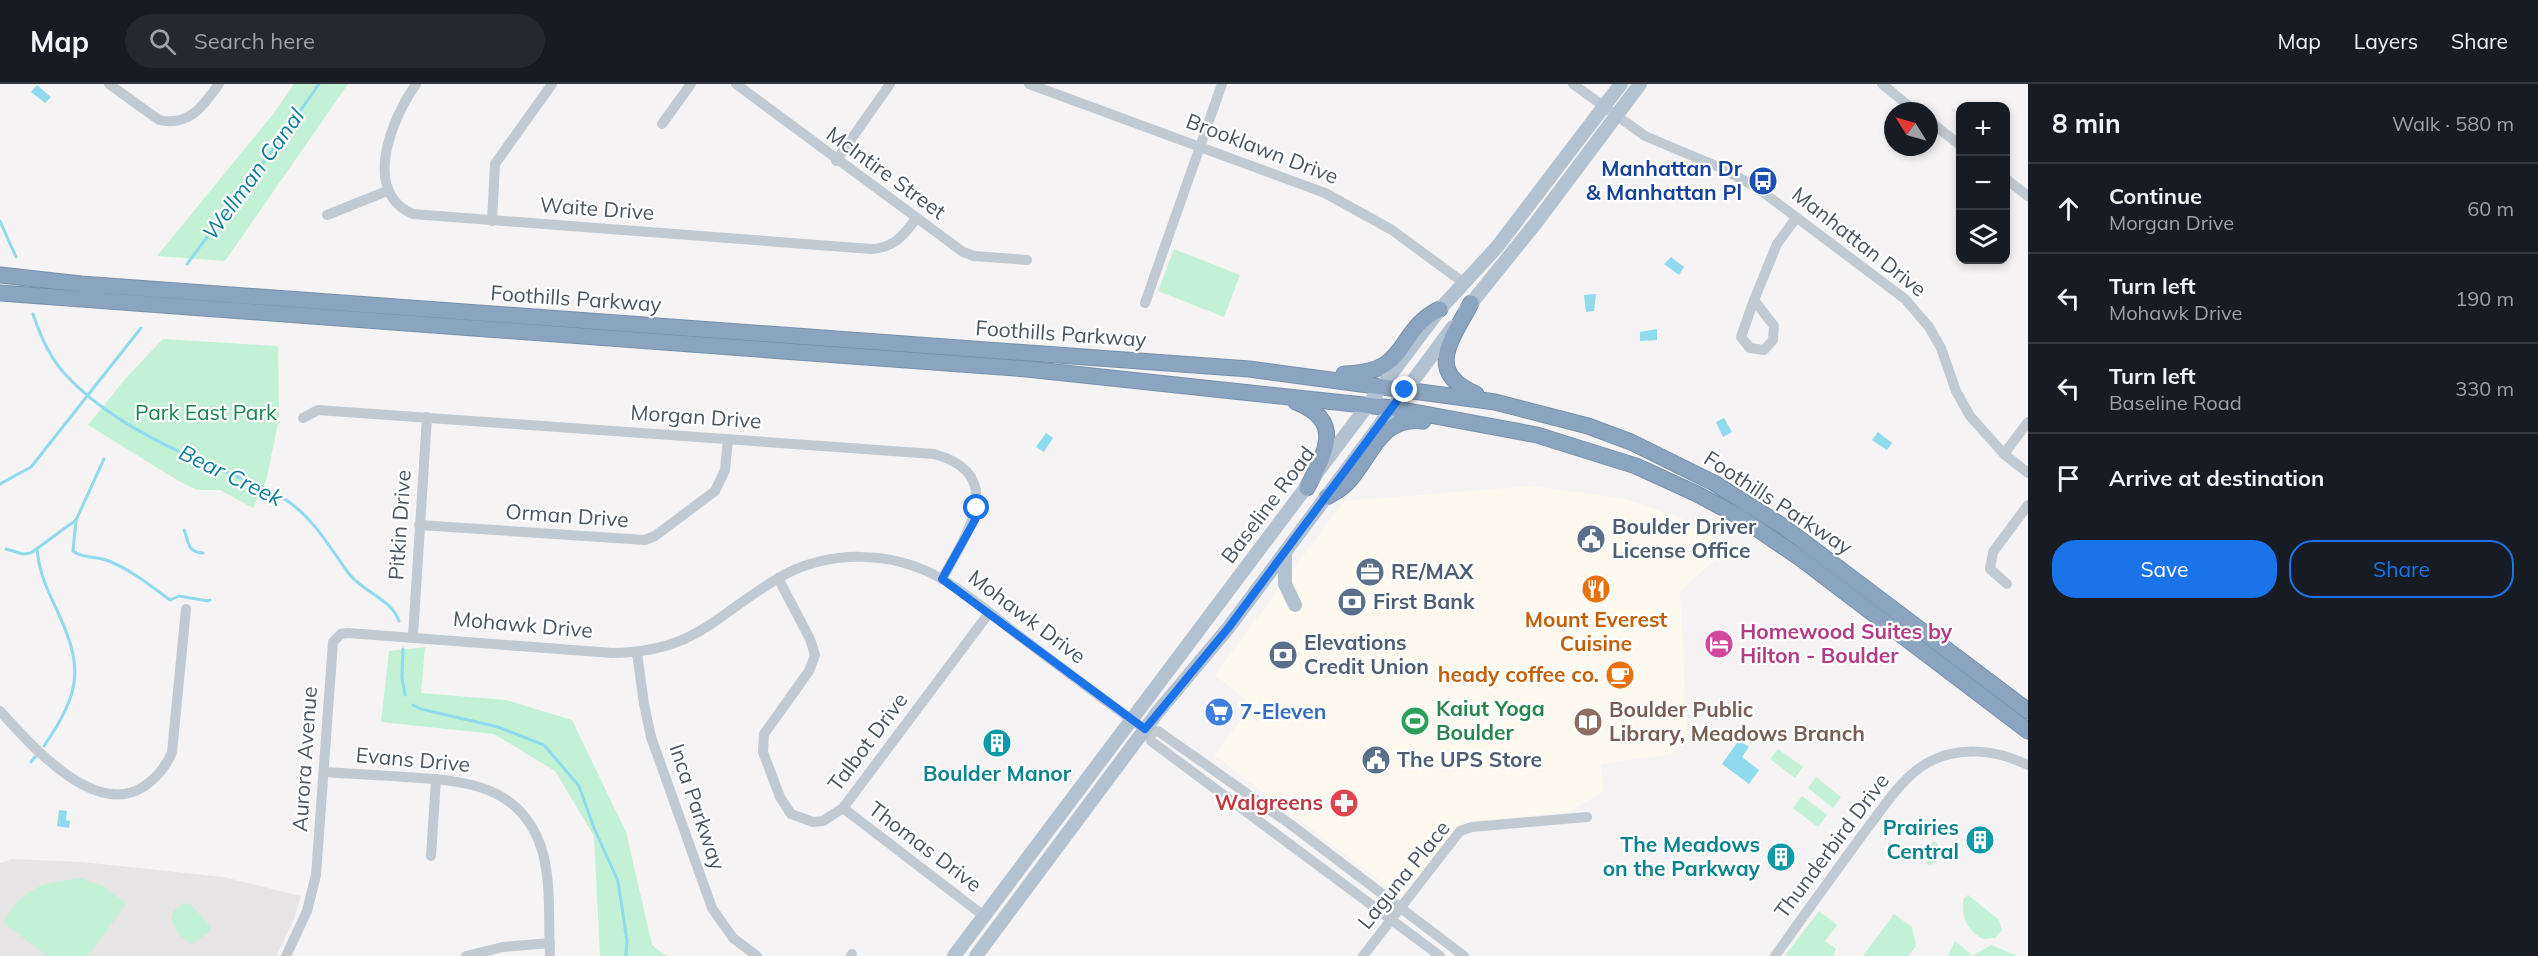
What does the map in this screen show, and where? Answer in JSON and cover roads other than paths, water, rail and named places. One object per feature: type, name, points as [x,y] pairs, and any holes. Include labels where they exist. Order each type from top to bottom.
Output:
[{"type":"highway","name":"Foothills Parkway","points":[[0,275],[92,285],[1249,369],[1495,402],[1588,426],[1619,437],[1714,483],[1803,540],[2028,711]]},
{"type":"highway","name":"Foothills Parkway","points":[[0,292],[1027,369],[1392,408],[1507,429],[1598,452],[1653,474],[1720,506],[1800,558],[2028,731]]},
{"type":"highway","points":[[0,301],[16,298],[56,298]]},
{"type":"highway","points":[[1471,303],[1447,347],[1445,365],[1450,376],[1460,386],[1495,402]]},
{"type":"highway","points":[[1249,369],[1263,366],[1341,374],[1371,372],[1391,362],[1427,316],[1440,309]]},
{"type":"highway","points":[[1266,395],[1309,408],[1324,422],[1327,438],[1324,450],[1307,488]]},
{"type":"highway","points":[[1327,497],[1346,484],[1386,432],[1401,421],[1430,422],[1479,430],[1507,429]]},
{"type":"main road","name":"Baseline Road","points":[[954,956],[1370,406],[1440,309],[1497,247],[1621,84]]},
{"type":"main road","name":"Baseline Road","points":[[979,955],[1147,731],[1229,627],[1471,303],[1535,224],[1640,84]]},
{"type":"main road","points":[[1285,550],[1285,584],[1295,604]]},
{"type":"street","points":[[109,84],[159,120],[168,122],[183,121],[190,117],[219,84]]},
{"type":"street","points":[[327,215],[387,191],[385,170],[390,137],[396,118],[416,84]]},
{"type":"street","points":[[492,221],[495,164],[552,84]]},
{"type":"street","points":[[662,124],[692,84]]},
{"type":"street","name":"McIntire Street","points":[[736,84],[963,252],[974,256],[1027,260]]},
{"type":"street","points":[[836,160],[890,84]]},
{"type":"street","name":"Brooklawn Drive","points":[[1029,84],[1325,193],[1392,230],[1464,283]]},
{"type":"street","points":[[1145,303],[1222,84]]},
{"type":"street","name":"Manhattan Drive","points":[[1573,84],[1616,116],[1657,142],[1735,175],[1796,218],[1914,308],[1941,348],[1956,391],[1970,416],[2004,454],[2028,473]]},
{"type":"street","points":[[1882,84],[1904,102]]},
{"type":"street","points":[[1938,129],[1956,142]]},
{"type":"street","points":[[2010,182],[2028,196]]},
{"type":"street","name":"Waite Drive","points":[[387,191],[395,203],[413,214],[871,249],[892,245],[916,219]]},
{"type":"street","points":[[1754,300],[1776,244],[1796,218]]},
{"type":"street","name":"Morgan Drive","points":[[303,418],[318,410],[934,454],[956,463],[972,481],[977,508],[975,520],[942,579]]},
{"type":"street","name":"Pitkin Drive","points":[[413,636],[427,417]]},
{"type":"street","points":[[2004,454],[2028,422]]},
{"type":"street","name":"Orman Drive","points":[[419,525],[645,540],[655,536],[715,491],[725,470],[728,439]]},
{"type":"street","points":[[2007,584],[1990,569],[1990,558],[2028,505]]},
{"type":"street","name":"Mohawk Drive","points":[[413,636],[637,652],[681,642],[699,633],[778,578],[808,565],[859,556],[902,562],[942,579],[1147,731]]},
{"type":"street","name":"Talbot Drive","points":[[778,578],[819,655],[764,734],[763,752],[780,797],[791,814],[800,819],[823,821],[843,808],[989,613]]},
{"type":"street","points":[[0,711],[46,758],[90,789],[116,794],[137,791],[162,769],[172,752],[186,609]]},
{"type":"street","name":"Aurora Avenue","points":[[286,956],[307,911],[316,874],[333,642],[341,634],[348,633],[413,636]]},
{"type":"street","name":"Inca Parkway","points":[[637,652],[651,737],[712,908],[733,938],[757,956]]},
{"type":"street","points":[[1147,731],[1161,734],[1281,818],[1401,906],[1464,956]]},
{"type":"street","points":[[1147,731],[1151,741],[1440,956]]},
{"type":"street","name":"Thunderbird Drive","points":[[1775,956],[1887,803],[1918,770],[1940,757],[1973,751],[2003,754],[2028,765]]},
{"type":"street","name":"Evans Drive","points":[[324,772],[436,779],[485,787],[507,800],[525,818],[541,848],[545,864],[550,956]]},
{"type":"street","points":[[431,856],[436,779]]},
{"type":"street","name":"Thomas Drive","points":[[843,808],[984,916]]},
{"type":"street","name":"Laguna Place","points":[[1363,956],[1460,831],[1472,827],[1587,817]]},
{"type":"street","points":[[466,956],[503,947],[550,943]]},
{"type":"water","points":[[37,85],[51,97],[45,103],[31,92]]},
{"type":"water","points":[[1671,257],[1684,267],[1679,275],[1664,264]]},
{"type":"water","points":[[1596,294],[1594,311],[1586,312],[1584,295]]},
{"type":"water","points":[[1657,329],[1657,340],[1640,341],[1640,332]]},
{"type":"water","points":[[1724,418],[1732,432],[1723,437],[1716,422]]},
{"type":"water","points":[[1878,432],[1892,443],[1887,450],[1872,440]]},
{"type":"water","points":[[1046,433],[1053,438],[1044,452],[1036,447]]},
{"type":"water","points":[[1739,740],[1749,747],[1742,757],[1759,770],[1749,784],[1722,764]]},
{"type":"water","points":[[59,810],[67,811],[66,820],[70,821],[69,828],[57,826]]},
{"type":"waterway","name":"Wellman Canal","points":[[187,264],[319,84]]},
{"type":"waterway","name":"Bear Creek","points":[[0,221],[16,257]]},
{"type":"waterway","name":"Bear Creek","points":[[33,314],[50,354],[65,374],[95,402],[150,437],[217,469],[259,485],[289,502],[315,527],[350,575],[390,607],[399,621]]},
{"type":"waterway","name":"Wellman Canal","points":[[0,484],[31,467],[141,328]]},
{"type":"waterway","points":[[104,459],[76,520],[73,551],[117,565],[170,600],[179,596],[210,600]]},
{"type":"waterway","points":[[6,549],[23,554],[31,553],[76,520]]},
{"type":"waterway","points":[[184,530],[191,548],[203,553]]},
{"type":"waterway","points":[[37,549],[43,579],[71,646],[75,678],[66,709],[44,746]]},
{"type":"waterway","name":"Bear Creek","points":[[403,649],[402,678],[405,695]]},
{"type":"waterway","name":"Bear Creek","points":[[413,705],[421,709],[498,727],[544,745],[579,786],[594,828],[618,881],[627,941],[626,956]]},
{"type":"waterway","points":[[31,762],[35,757]]},
{"type":"place","name":"Manhattan Dr & Manhattan Pl","points":[[1763,181]]},
{"type":"place","name":"Boulder Driver License Office","points":[[1591,539]]},
{"type":"place","name":"RE/MAX","points":[[1370,572]]},
{"type":"place","name":"Mount Everest Cuisine","points":[[1596,589]]},
{"type":"place","name":"First Bank","points":[[1352,602]]},
{"type":"place","name":"Homewood Suites by Hilton - Boulder","points":[[1719,644]]},
{"type":"place","name":"Elevations Credit Union","points":[[1283,655]]},
{"type":"place","name":"heady coffee co.","points":[[1620,675]]},
{"type":"place","name":"7-Eleven","points":[[1219,712]]},
{"type":"place","name":"Kaiut Yoga Boulder","points":[[1415,721]]},
{"type":"place","name":"Boulder Public Library, Meadows Branch","points":[[1588,722]]},
{"type":"place","name":"Boulder Manor","points":[[997,743]]},
{"type":"place","name":"The UPS Store","points":[[1376,760]]},
{"type":"place","name":"Walgreens","points":[[1344,803]]},
{"type":"place","name":"Prairies Central","points":[[1980,840]]},
{"type":"place","name":"The Meadows on the Parkway","points":[[1781,857]]},
{"type":"park label","name":"Park East Park","points":[[206,413]]}]
